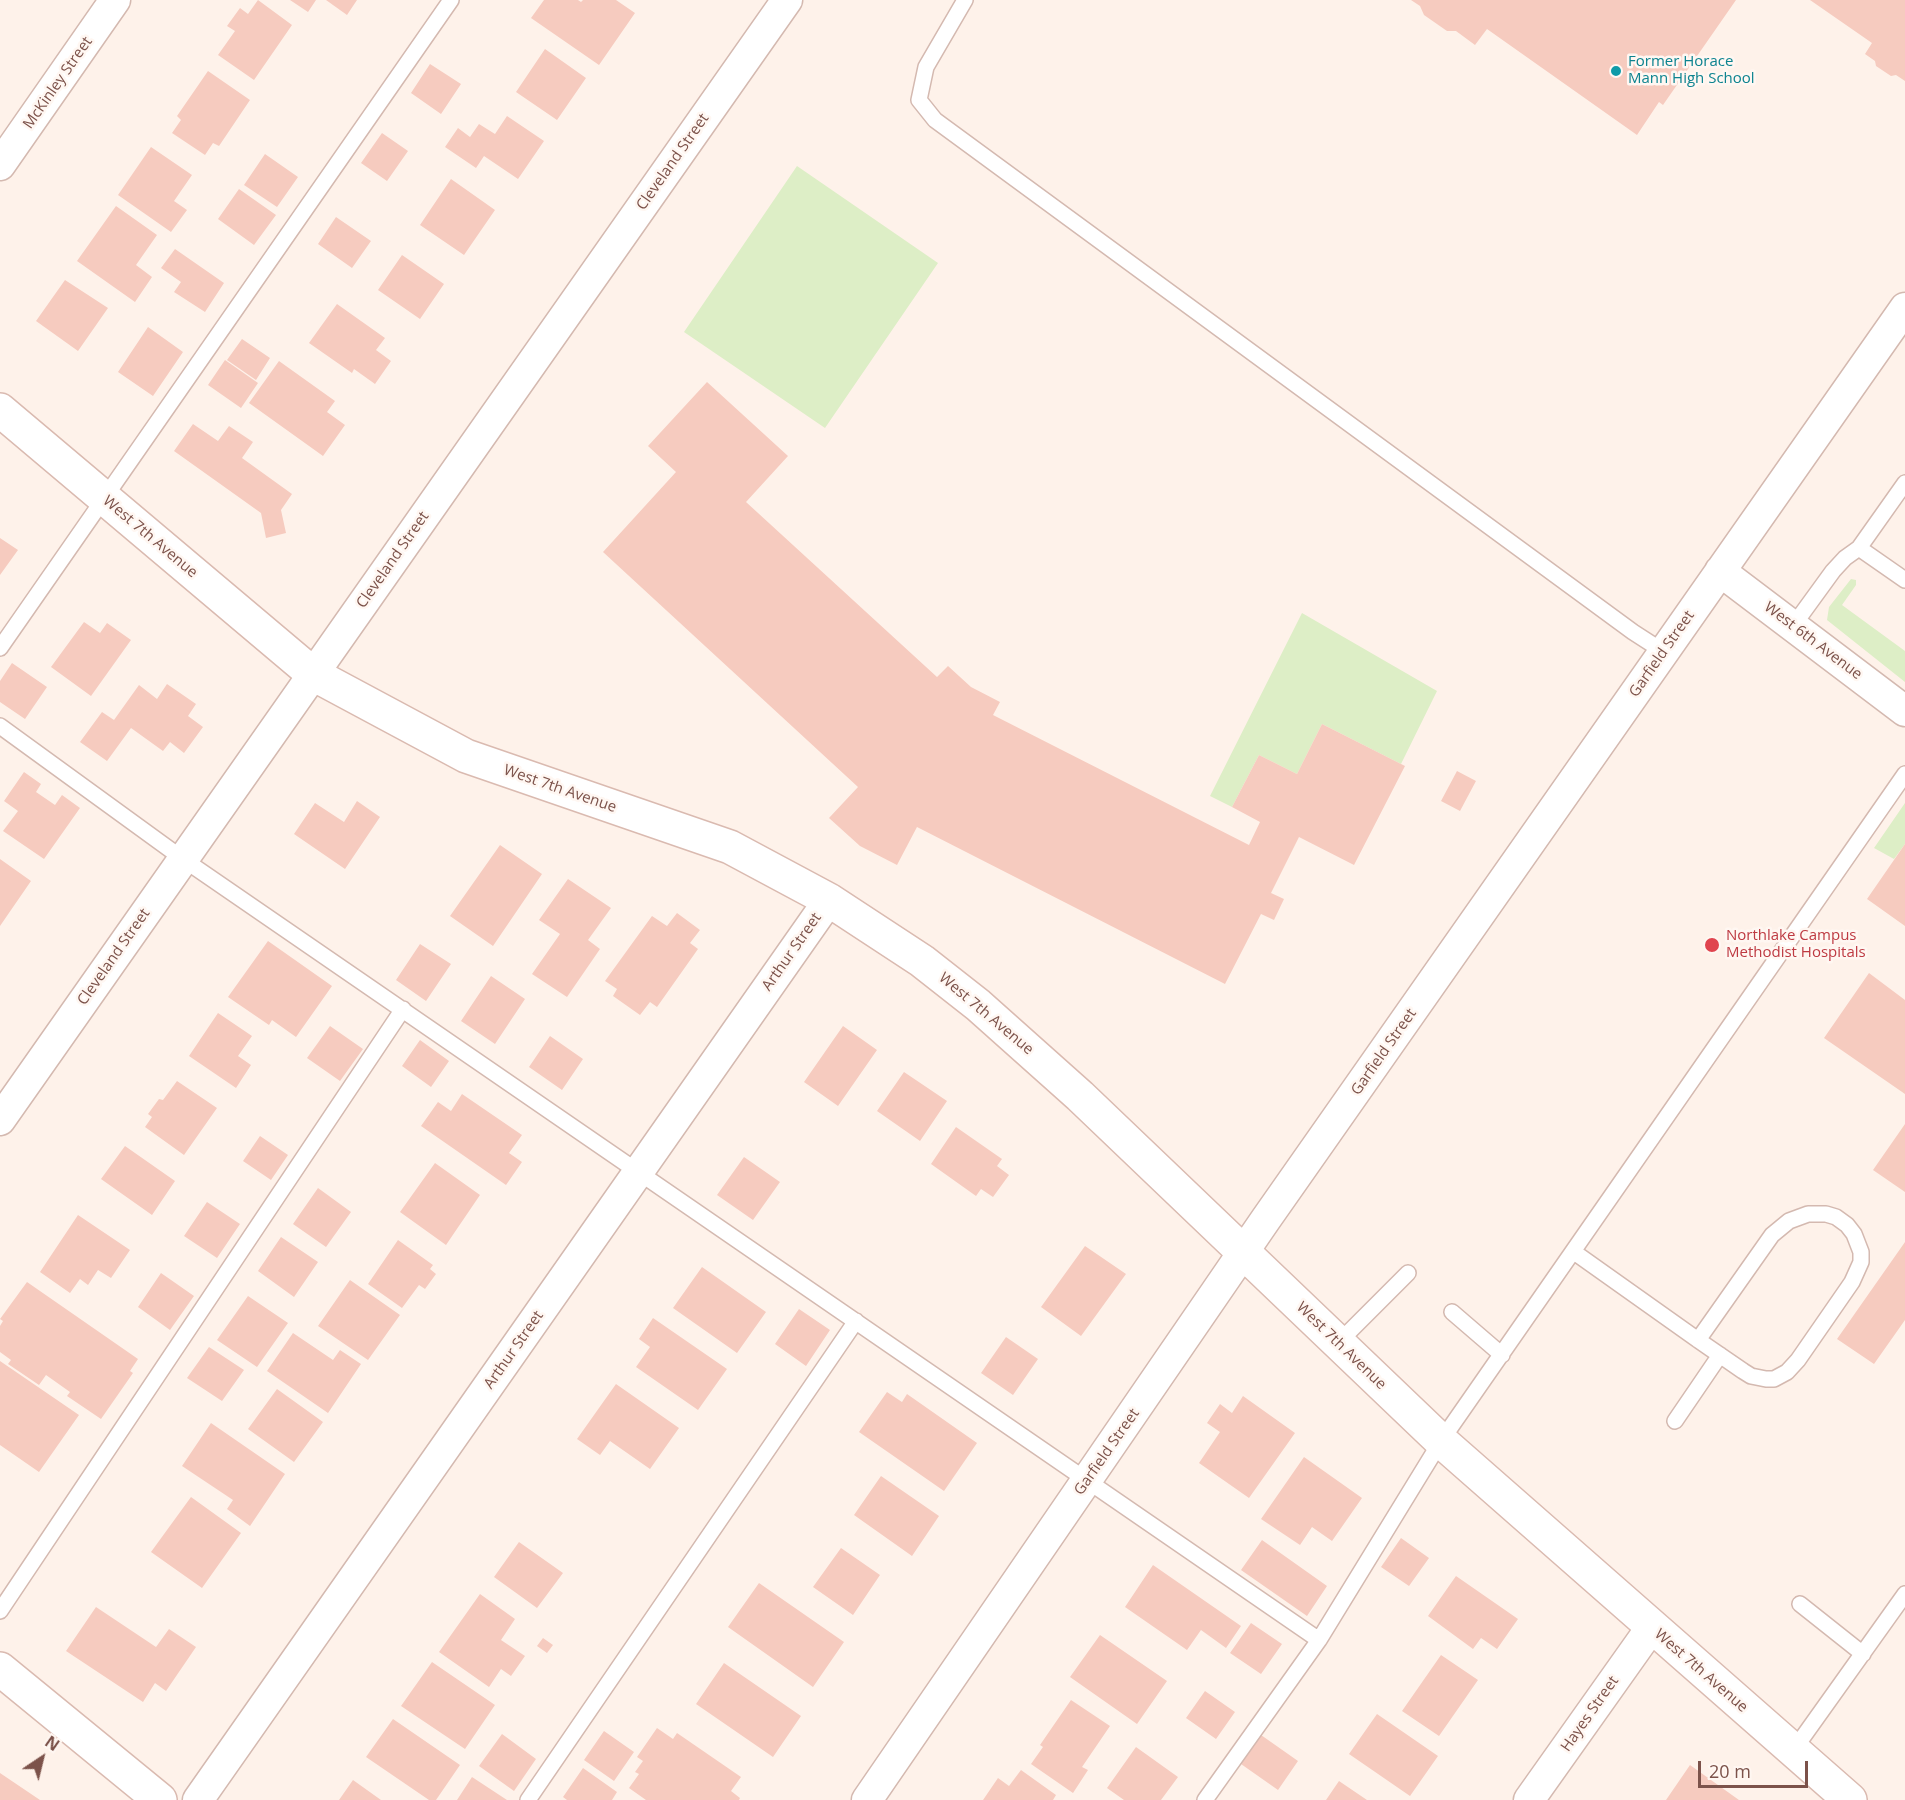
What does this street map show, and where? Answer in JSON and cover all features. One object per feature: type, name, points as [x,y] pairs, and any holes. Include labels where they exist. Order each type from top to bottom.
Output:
[{"type":"street","name":"McKinley Street","points":[[0,165],[115,0]]},
{"type":"street","name":"Cleveland Street","points":[[0,1120],[787,0]]},
{"type":"street","name":"Garfield Street","points":[[867,1800],[1243,1253],[1905,308]]},
{"type":"street","name":"West 7th Avenue","points":[[0,410],[313,674],[466,756],[730,848],[829,900],[922,961],[978,1005],[1080,1096],[1441,1441],[1651,1628],[1850,1800]]},
{"type":"street","name":"West 6th Avenue","points":[[1720,571],[1905,711]]},
{"type":"street","name":"Arthur Street","points":[[198,1800],[829,900]]},
{"type":"street","name":"Hayes Street","points":[[1529,1800],[1651,1628]]},
{"type":"street","points":[[0,1669],[160,1800]]},
{"type":"lane","points":[[0,648],[451,0]]},
{"type":"lane","points":[[965,0],[926,67],[919,100],[935,120],[1633,632],[1664,652]]},
{"type":"lane","points":[[1793,626],[1833,571],[1859,548],[1905,483]]},
{"type":"lane","points":[[1859,548],[1905,580]]},
{"type":"lane","points":[[0,726],[183,859],[1319,1640]]},
{"type":"lane","points":[[1205,1800],[1319,1640],[1441,1441],[1905,774]]},
{"type":"lane","points":[[0,1611],[403,1009]]},
{"type":"lane","points":[[1574,1252],[1698,1340],[1751,1376],[1774,1379],[1793,1366],[1858,1272],[1861,1252],[1854,1234],[1836,1217],[1817,1213],[1796,1217],[1779,1228],[1698,1340]]},
{"type":"lane","points":[[1338,1343],[1408,1273]]},
{"type":"lane","points":[[1452,1312],[1502,1355]]},
{"type":"lane","points":[[528,1800],[856,1320]]},
{"type":"lane","points":[[1675,1420],[1720,1355]]},
{"type":"lane","points":[[1793,1751],[1905,1594]]},
{"type":"lane","points":[[1800,1604],[1863,1654]]},
{"type":"green space","points":[[797,166],[938,263],[825,428],[684,332]]},
{"type":"green space","points":[[1851,579],[1856,580],[1856,585],[1842,605],[1905,651],[1905,682],[1827,620],[1829,607]]},
{"type":"green space","points":[[1302,613],[1437,691],[1401,764],[1322,724],[1297,774],[1259,755],[1232,807],[1210,796]]},
{"type":"green space","points":[[1905,803],[1905,844],[1894,859],[1874,848]]},
{"type":"building","points":[[258,0],[292,25],[254,80],[218,55],[235,31],[227,26],[240,8],[248,14]]},
{"type":"building","points":[[290,0],[316,0],[308,12]]},
{"type":"building","points":[[326,0],[357,0],[347,15]]},
{"type":"building","points":[[544,0],[578,0],[581,2],[583,0],[616,0],[635,13],[599,65],[531,18]]},
{"type":"building","name":"Former Horace Mann High School","points":[[1411,0],[1736,0],[1663,105],[1659,102],[1637,135],[1487,29],[1475,45],[1456,31],[1447,31],[1424,15],[1420,6]]},
{"type":"building","points":[[1810,0],[1905,0],[1905,81],[1896,75],[1891,76],[1876,66],[1875,61],[1865,54],[1872,43]]},
{"type":"building","points":[[545,49],[586,78],[557,120],[516,92]]},
{"type":"building","points":[[430,64],[461,84],[441,114],[411,93]]},
{"type":"building","points":[[208,71],[250,100],[219,146],[213,143],[205,155],[172,133],[181,120],[177,116]]},
{"type":"building","points":[[507,116],[544,141],[518,179],[484,156],[476,168],[445,147],[458,128],[470,137],[479,124],[495,134]]},
{"type":"building","points":[[382,133],[408,151],[387,181],[361,163]]},
{"type":"building","points":[[151,147],[192,175],[174,201],[187,210],[171,232],[118,195]]},
{"type":"building","points":[[265,154],[298,177],[277,207],[244,185]]},
{"type":"building","points":[[451,179],[495,210],[464,255],[420,225]]},
{"type":"building","points":[[239,189],[276,215],[254,245],[218,219]]},
{"type":"building","points":[[116,206],[157,235],[136,265],[152,277],[135,302],[77,261]]},
{"type":"building","points":[[336,217],[371,241],[352,268],[318,244]]},
{"type":"building","points":[[175,249],[224,283],[205,312],[174,292],[181,282],[161,268]]},
{"type":"building","points":[[402,255],[444,284],[420,319],[378,290]]},
{"type":"building","points":[[65,280],[108,308],[78,351],[36,321]]},
{"type":"building","points":[[337,304],[385,338],[376,350],[391,361],[375,384],[354,369],[352,373],[309,343]]},
{"type":"building","points":[[148,327],[183,352],[153,396],[118,372]]},
{"type":"building","points":[[242,339],[270,358],[256,380],[227,360]]},
{"type":"building","points":[[225,360],[258,383],[241,408],[208,385]]},
{"type":"building","points":[[279,361],[335,401],[327,412],[345,425],[323,456],[249,403]]},
{"type":"building","points":[[707,382],[788,456],[746,502],[937,677],[948,666],[971,687],[1000,702],[993,715],[1249,845],[1260,822],[1232,807],[1259,755],[1297,774],[1322,724],[1405,766],[1354,865],[1299,837],[1271,893],[1284,899],[1274,920],[1261,914],[1225,984],[917,827],[897,865],[860,846],[829,818],[858,787],[603,552],[676,472],[648,446]]},
{"type":"building","points":[[193,424],[218,441],[229,426],[253,442],[242,458],[292,494],[281,510],[286,533],[266,538],[261,513],[174,451]]},
{"type":"building","points":[[0,538],[18,550],[0,575]]},
{"type":"building","points":[[84,622],[100,633],[107,623],[131,640],[91,696],[51,667]]},
{"type":"building","points":[[12,663],[47,687],[25,719],[0,702],[0,681]]},
{"type":"building","points":[[167,684],[196,704],[188,716],[203,727],[184,753],[170,742],[163,751],[131,728],[107,761],[80,742],[102,712],[114,720],[139,685],[157,699]]},
{"type":"building","points":[[1457,771],[1476,781],[1460,811],[1441,801]]},
{"type":"building","points":[[24,772],[41,784],[36,792],[55,805],[62,795],[80,808],[44,859],[3,831],[18,811],[4,801]]},
{"type":"building","points":[[357,801],[380,817],[345,869],[294,834],[315,803],[344,822]]},
{"type":"building","points":[[1905,844],[1905,926],[1867,899]]},
{"type":"building","points":[[500,845],[542,874],[493,946],[450,916]]},
{"type":"building","points":[[0,859],[31,881],[0,926]]},
{"type":"building","points":[[568,879],[611,908],[588,940],[600,949],[567,997],[532,974],[560,934],[539,920]]},
{"type":"building","points":[[677,913],[700,930],[690,943],[698,949],[657,1007],[650,1002],[640,1015],[613,996],[617,989],[605,981],[652,916],[667,926]]},
{"type":"building","points":[[268,941],[332,986],[296,1037],[272,1020],[269,1025],[228,997]]},
{"type":"building","points":[[420,944],[451,964],[426,1001],[396,980]]},
{"type":"building","points":[[1869,973],[1905,1000],[1905,1094],[1824,1038]]},
{"type":"building","points":[[491,976],[525,999],[495,1044],[461,1021]]},
{"type":"building","points":[[218,1013],[252,1036],[238,1056],[251,1065],[236,1088],[189,1056]]},
{"type":"building","points":[[330,1026],[363,1049],[340,1081],[307,1058]]},
{"type":"building","points":[[843,1026],[877,1050],[838,1106],[804,1082]]},
{"type":"building","points":[[550,1036],[583,1059],[562,1090],[529,1067]]},
{"type":"building","points":[[420,1040],[449,1061],[431,1087],[402,1066]]},
{"type":"building","points":[[904,1072],[947,1101],[920,1141],[877,1111]]},
{"type":"building","points":[[177,1081],[217,1108],[184,1155],[145,1127],[152,1117],[148,1114],[159,1099],[163,1100]]},
{"type":"building","points":[[462,1094],[522,1135],[509,1153],[522,1162],[506,1185],[421,1126],[438,1102],[451,1111]]},
{"type":"building","points":[[1905,1124],[1905,1192],[1873,1170]]},
{"type":"building","points":[[956,1127],[1002,1159],[997,1166],[1009,1175],[993,1197],[981,1189],[976,1196],[931,1164]]},
{"type":"building","points":[[260,1136],[288,1155],[271,1180],[243,1161]]},
{"type":"building","points":[[125,1146],[175,1181],[152,1215],[101,1179]]},
{"type":"building","points":[[744,1157],[780,1182],[753,1220],[717,1195]]},
{"type":"building","points":[[435,1163],[480,1195],[446,1245],[400,1212]]},
{"type":"building","points":[[318,1188],[351,1212],[326,1247],[293,1224]]},
{"type":"building","points":[[207,1202],[240,1224],[217,1258],[184,1236]]},
{"type":"building","points":[[78,1215],[130,1250],[111,1278],[98,1270],[88,1285],[80,1279],[70,1293],[40,1272]]},
{"type":"building","points":[[281,1237],[318,1262],[294,1297],[258,1271]]},
{"type":"building","points":[[398,1240],[433,1265],[430,1269],[436,1274],[425,1289],[419,1285],[402,1308],[368,1284]]},
{"type":"building","points":[[1905,1242],[1905,1320],[1874,1364],[1837,1339]]},
{"type":"building","points":[[1085,1246],[1126,1274],[1081,1336],[1041,1307]]},
{"type":"building","points":[[702,1267],[766,1312],[737,1353],[673,1308]]},
{"type":"building","points":[[161,1273],[194,1296],[170,1330],[138,1307]]},
{"type":"building","points":[[350,1280],[400,1315],[368,1360],[318,1326]]},
{"type":"building","points":[[27,1282],[138,1359],[130,1371],[133,1373],[101,1419],[67,1396],[70,1392],[46,1375],[39,1385],[8,1364],[11,1360],[0,1352],[0,1326],[3,1321],[0,1319]]},
{"type":"building","points":[[248,1296],[288,1323],[257,1367],[217,1340]]},
{"type":"building","points":[[799,1309],[830,1330],[806,1366],[775,1344]]},
{"type":"building","points":[[653,1318],[727,1369],[698,1410],[636,1367],[650,1347],[639,1339]]},
{"type":"building","points":[[293,1333],[333,1360],[340,1350],[361,1364],[328,1413],[267,1371]]},
{"type":"building","points":[[1006,1337],[1038,1359],[1013,1395],[981,1373]]},
{"type":"building","points":[[209,1347],[244,1370],[222,1401],[187,1378]]},
{"type":"building","points":[[0,1361],[79,1415],[39,1472],[0,1445]]},
{"type":"building","points":[[616,1384],[679,1428],[650,1469],[610,1441],[600,1455],[577,1439]]},
{"type":"building","points":[[277,1389],[323,1422],[294,1462],[248,1429]]},
{"type":"building","points":[[887,1392],[902,1402],[907,1394],[977,1443],[944,1491],[859,1432]]},
{"type":"building","points":[[1243,1396],[1295,1433],[1249,1498],[1199,1463],[1220,1432],[1207,1423],[1220,1404],[1232,1413]]},
{"type":"building","points":[[211,1423],[285,1474],[250,1526],[227,1509],[233,1500],[182,1466]]},
{"type":"building","points":[[1304,1457],[1362,1498],[1332,1541],[1312,1527],[1300,1545],[1261,1519]]},
{"type":"building","points":[[881,1476],[939,1516],[912,1556],[854,1515]]},
{"type":"building","points":[[191,1497],[241,1533],[202,1588],[151,1552]]},
{"type":"building","points":[[1401,1538],[1429,1558],[1409,1586],[1381,1567]]},
{"type":"building","points":[[1262,1540],[1327,1586],[1307,1616],[1241,1570]]},
{"type":"building","points":[[519,1542],[563,1573],[537,1608],[494,1577]]},
{"type":"building","points":[[841,1548],[880,1575],[853,1615],[813,1587]]},
{"type":"building","points":[[1153,1565],[1241,1626],[1226,1648],[1201,1630],[1187,1650],[1125,1607]]},
{"type":"building","points":[[1456,1576],[1518,1619],[1497,1649],[1481,1638],[1473,1649],[1428,1616]]},
{"type":"building","points":[[759,1583],[844,1642],[813,1687],[728,1627]]},
{"type":"building","points":[[480,1594],[515,1619],[501,1640],[525,1656],[511,1676],[501,1669],[489,1687],[439,1652]]},
{"type":"building","points":[[96,1607],[156,1647],[169,1629],[196,1647],[166,1691],[155,1683],[143,1702],[66,1651]]},
{"type":"building","points":[[1251,1623],[1282,1644],[1261,1674],[1230,1653]]},
{"type":"building","points":[[1100,1635],[1167,1681],[1137,1724],[1070,1677]]},
{"type":"building","points":[[543,1638],[553,1645],[547,1653],[537,1646]]},
{"type":"building","points":[[1441,1655],[1478,1680],[1439,1736],[1402,1711]]},
{"type":"building","points":[[432,1662],[495,1705],[465,1749],[401,1706]]},
{"type":"building","points":[[724,1663],[801,1716],[773,1757],[696,1704]]},
{"type":"building","points":[[1205,1691],[1235,1712],[1216,1739],[1186,1718]]},
{"type":"building","points":[[1071,1700],[1110,1726],[1082,1767],[1088,1770],[1073,1793],[1031,1764],[1043,1747],[1040,1745]]},
{"type":"building","points":[[1377,1714],[1438,1756],[1410,1796],[1349,1754]]},
{"type":"building","points":[[393,1719],[460,1765],[436,1800],[429,1800],[366,1757]]},
{"type":"building","points":[[657,1728],[673,1739],[677,1733],[741,1777],[731,1791],[740,1798],[739,1800],[646,1800],[629,1788],[639,1774],[635,1772],[643,1761],[637,1757]]},
{"type":"building","points":[[604,1731],[634,1752],[614,1781],[584,1760]]},
{"type":"building","points":[[502,1734],[536,1759],[514,1791],[479,1766]]},
{"type":"building","points":[[1261,1735],[1298,1761],[1278,1790],[1241,1764]]},
{"type":"building","points":[[1136,1747],[1178,1777],[1161,1800],[1124,1800],[1107,1788]]},
{"type":"building","points":[[1690,1765],[1739,1800],[1666,1800]]},
{"type":"building","points":[[583,1768],[617,1792],[612,1800],[567,1800],[563,1797]]},
{"type":"building","points":[[1021,1770],[1056,1795],[1053,1800],[983,1800],[998,1778],[1009,1786]]},
{"type":"building","points":[[0,1773],[40,1800],[0,1800]]},
{"type":"building","points":[[472,1777],[507,1800],[457,1800]]},
{"type":"building","points":[[353,1780],[381,1800],[339,1800]]},
{"type":"building","points":[[1339,1781],[1367,1800],[1326,1800]]},
{"type":"place","name":"Former Horace Mann High School","points":[[1616,71]]},
{"type":"place","name":"Northlake Campus Methodist Hospitals","points":[[1712,945]]}]
